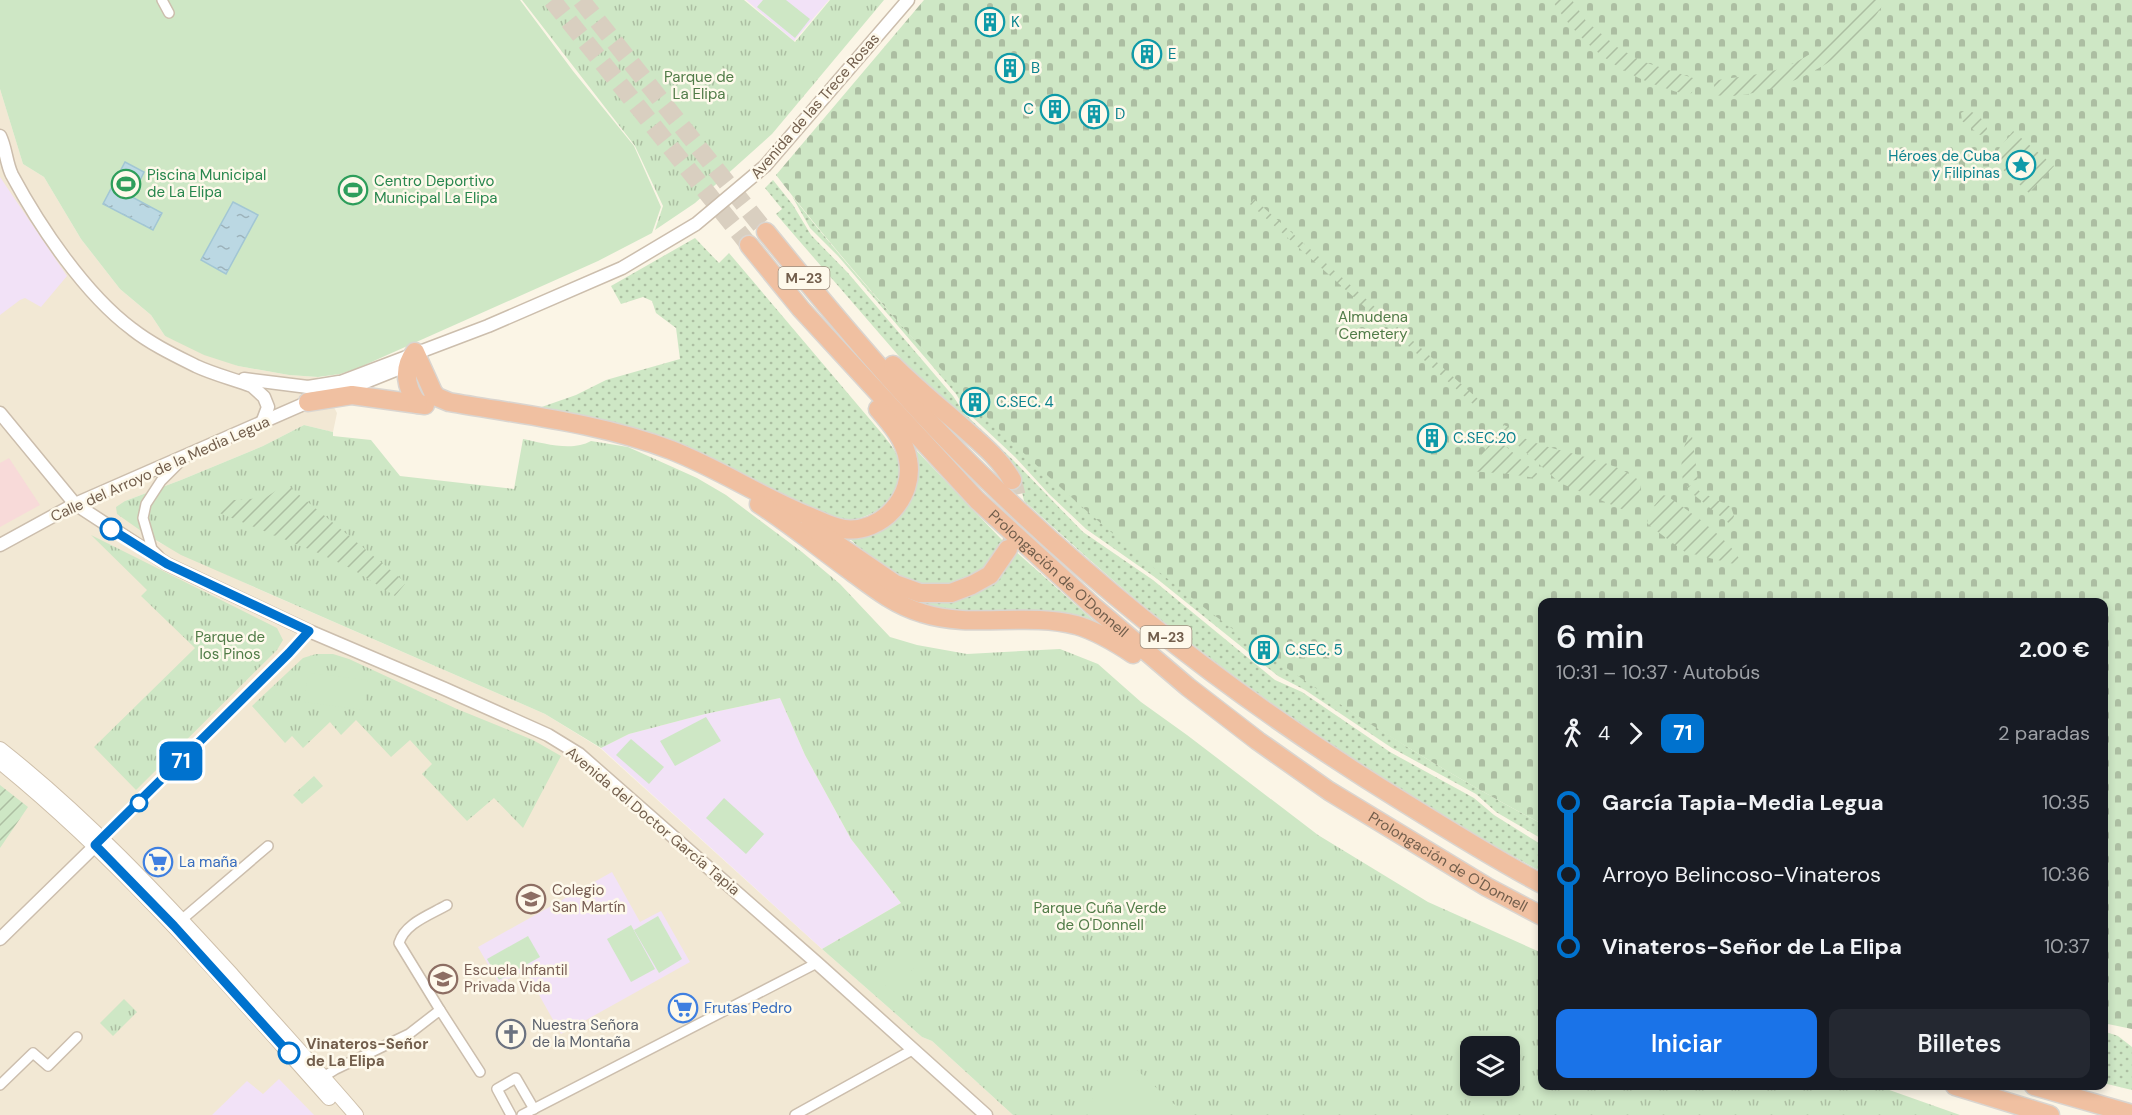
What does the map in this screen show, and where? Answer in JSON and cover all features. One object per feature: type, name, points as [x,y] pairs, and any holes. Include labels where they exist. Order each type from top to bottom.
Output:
[{"type":"highway","name":"Prolongación de O'Donnell","points":[[766,232],[904,395],[988,481],[1102,585],[1226,683],[1357,774],[1538,882]]},
{"type":"highway","name":"Prolongación de O'Donnell","points":[[749,245],[801,309],[977,500],[1093,606],[1188,687],[1258,741],[1329,791],[1487,887],[1538,914]]},
{"type":"highway","points":[[414,359],[437,397],[449,402],[587,425],[625,435],[671,450],[774,501],[834,527],[860,529],[876,523],[891,513],[901,499],[908,481],[909,461],[906,450],[894,428],[820,343],[801,309]]},
{"type":"highway","points":[[843,324],[866,339],[913,385],[992,453],[1012,480]]},
{"type":"highway","points":[[414,359],[409,390],[418,404]]},
{"type":"highway","points":[[315,399],[352,395],[541,418]]},
{"type":"highway","points":[[706,466],[868,584],[906,608],[922,614],[955,620],[1043,620],[1075,625],[1111,639],[1188,687]]},
{"type":"highway","points":[[774,501],[895,584],[920,593],[951,593],[972,585],[990,575],[1008,549]]},
{"type":"highway","points":[[1968,1090],[2050,1115]]},
{"type":"highway","points":[[2048,1090],[2132,1114]]},
{"type":"highway","points":[[2087,1090],[2132,1101]]},
{"type":"main road","points":[[0,749],[32,774],[178,923],[319,1080],[356,1115]]},
{"type":"main road","points":[[0,762],[99,842]]},
{"type":"main road","points":[[319,1080],[344,1115]]},
{"type":"street","points":[[162,0],[169,14]]},
{"type":"street","name":"Avenida de las Trece Rosas","points":[[722,202],[765,166],[906,2]]},
{"type":"street","points":[[0,136],[11,172],[42,225],[102,303],[133,330],[171,353],[198,367],[252,386],[264,397],[268,407],[261,423]]},
{"type":"street","name":"Calle del Arroyo de la Media Legua","points":[[315,399],[350,390],[414,359],[622,268],[674,238],[722,202]]},
{"type":"street","name":"Calle del Arroyo de la Media Legua","points":[[0,545],[75,504],[315,399],[344,381],[414,359]]},
{"type":"street","points":[[227,376],[308,387],[344,381]]},
{"type":"street","points":[[264,397],[269,386],[275,383]]},
{"type":"street","name":"Avenida del Doctor García Tapia","points":[[0,413],[75,504],[167,564],[309,631],[549,735],[579,754],[986,1115]]},
{"type":"street","name":"Avenida del Doctor García Tapia","points":[[167,564],[152,549],[143,518],[146,504],[161,481],[191,453]]},
{"type":"street","points":[[0,939],[309,631]]},
{"type":"street","points":[[178,923],[268,846]]},
{"type":"street","points":[[447,905],[408,927],[399,943],[480,1072]]},
{"type":"street","points":[[522,1115],[817,963]]},
{"type":"street","points":[[319,1080],[409,1034],[440,1010]]},
{"type":"street","points":[[0,1085],[33,1053],[48,1066],[77,1037]]},
{"type":"street","points":[[795,1115],[914,1049]]},
{"type":"street","points":[[511,1115],[496,1089],[516,1078],[534,1109]]},
{"type":"shaded area","points":[[746,0],[829,0],[794,41]]},
{"type":"shaded area","points":[[0,89],[23,164],[44,177],[81,239],[120,289],[151,315],[165,336],[238,366],[289,375],[318,377],[337,413],[333,432],[304,425],[263,446],[125,501],[158,542],[256,588],[545,714],[600,748],[822,949],[922,1037],[932,1041],[1013,1115],[0,1115]]},
{"type":"shaded area","points":[[0,177],[67,276],[41,307],[25,298],[0,315]]},
{"type":"shaded area","points":[[9,458],[40,505],[0,527],[0,463]]},
{"type":"shaded area","points":[[780,698],[805,755],[851,839],[901,903],[822,949],[601,748],[629,734],[705,714]]},
{"type":"shaded area","points":[[612,872],[640,922],[661,911],[690,962],[561,1034],[525,970],[499,984],[478,947]]},
{"type":"shaded area","points":[[279,1079],[314,1115],[212,1115],[247,1081],[263,1094]]},
{"type":"green space","name":"Centro Deportivo Municipal La Elipa","points":[[0,0],[520,0],[573,71],[634,146],[661,207],[652,233],[598,261],[358,368],[340,374],[318,377],[289,375],[238,366],[204,355],[165,336],[151,315],[120,289],[81,239],[44,177],[23,164],[0,89]]},
{"type":"green space","name":"Parque de La Elipa","points":[[522,0],[744,0],[795,42],[830,0],[884,0],[772,134],[695,203],[655,230],[663,206],[635,146]]},
{"type":"green space","points":[[763,0],[786,0],[810,19],[795,38],[757,7]]},
{"type":"green space","name":"Almudena Cemetery","points":[[924,0],[2132,0],[2132,1029],[2108,1024],[2108,598],[1538,598],[1538,822],[1399,742],[1329,697],[1195,601],[1131,549],[1068,495],[947,375],[859,277],[776,175]]},
{"type":"green space","points":[[1552,0],[1572,0],[1586,21],[1617,47],[1641,61],[1693,78],[1692,93],[1678,92],[1647,82],[1615,65],[1574,29]]},
{"type":"green space","points":[[1864,0],[1886,0],[1875,17],[1850,46],[1820,68],[1766,90],[1734,96],[1715,95],[1714,84],[1718,80],[1770,71],[1799,61],[1810,54],[1839,30]]},
{"type":"green space","points":[[1966,110],[1981,118],[1986,125],[1987,133],[1980,135],[1962,121],[1961,113]]},
{"type":"green space","points":[[2013,131],[2054,166],[2029,193],[1991,159]]},
{"type":"green space","points":[[773,180],[793,205],[811,235],[848,273],[953,396],[965,414],[1083,532],[1153,580],[1275,680],[1302,692],[1390,752],[1474,798],[1494,815],[1538,842],[1538,870],[1446,818],[1308,729],[1175,631],[1098,567],[1024,501],[1020,482],[917,377],[776,214],[782,209],[765,188]]},
{"type":"green space","points":[[792,196],[871,291],[954,382],[1042,468],[1134,549],[1231,626],[1331,697],[1435,763],[1538,822],[1538,837],[1496,812],[1476,794],[1392,748],[1305,690],[1278,676],[1156,578],[1086,529],[968,413],[956,394],[928,361],[838,256],[810,228]]},
{"type":"green space","points":[[1254,199],[1478,399],[1473,404],[1250,204]]},
{"type":"green space","points":[[695,238],[719,263],[729,253],[893,448],[900,471],[898,484],[885,505],[862,517],[835,521],[698,452],[650,433],[577,416],[533,410],[576,395],[606,380],[680,359],[676,328],[656,313],[652,301],[643,297],[621,304],[611,286]]},
{"type":"green space","name":"Parque Cuña Verde de O'Donnell","points":[[304,425],[333,432],[333,436],[371,440],[400,476],[514,489],[523,439],[557,446],[575,446],[591,441],[628,447],[697,478],[726,495],[802,552],[840,584],[890,637],[917,645],[967,654],[1060,649],[1098,664],[1141,702],[1318,835],[1428,902],[1538,951],[1538,1090],[1889,1090],[1960,1115],[1013,1115],[932,1041],[922,1037],[822,949],[901,903],[851,839],[805,755],[780,698],[705,714],[629,734],[601,748],[545,714],[181,555],[117,514],[116,507],[125,501],[263,446]]},
{"type":"green space","points":[[1504,425],[1528,440],[1602,462],[1629,474],[1641,482],[1636,498],[1624,510],[1560,483],[1502,431]]},
{"type":"green space","points":[[1691,429],[1698,480],[1683,481],[1682,455]]},
{"type":"green space","points":[[1495,437],[1542,478],[1542,479],[1469,471]]},
{"type":"green space","points":[[915,449],[1003,541],[985,568],[964,582],[946,586],[928,585],[910,580],[876,561],[847,536],[874,532],[916,465]]},
{"type":"green space","points":[[286,484],[400,578],[405,584],[395,596],[352,569],[316,552],[217,512],[221,501],[265,498]]},
{"type":"green space","points":[[1696,485],[1699,491],[1731,507],[1734,516],[1731,525],[1688,490],[1687,486]]},
{"type":"green space","points":[[1663,495],[1709,527],[1730,546],[1741,563],[1738,565],[1685,552],[1650,526],[1647,523],[1650,512],[1655,514],[1658,508],[1654,506]]},
{"type":"green space","points":[[809,531],[939,600],[1014,550],[1101,627],[981,616],[907,604]]},
{"type":"green space","name":"Parque de los Pinos","points":[[91,535],[277,628],[283,640],[277,650],[136,790],[94,747],[195,648],[141,596],[147,590]]},
{"type":"green space","points":[[316,654],[333,654],[349,659],[457,709],[533,740],[561,756],[523,828],[494,798],[467,821],[422,774],[432,764],[410,740],[391,757],[356,720],[341,735],[330,722],[303,748],[292,736],[285,743],[252,706],[303,658]]},
{"type":"green space","points":[[308,673],[368,680],[364,710],[304,702]]},
{"type":"green space","points":[[706,717],[721,741],[675,766],[660,741]]},
{"type":"green space","points":[[631,739],[664,767],[649,784],[616,755]]},
{"type":"green space","points":[[314,776],[323,786],[302,804],[293,795]]},
{"type":"green space","points":[[0,785],[28,807],[0,848]]},
{"type":"green space","points":[[724,798],[764,834],[746,854],[706,818]]},
{"type":"green space","points":[[658,916],[682,959],[659,973],[634,930]]},
{"type":"green space","points":[[631,925],[655,969],[631,982],[607,939]]},
{"type":"green space","points":[[528,936],[540,957],[499,980],[487,959]]},
{"type":"green space","points":[[907,944],[923,958],[892,992],[876,977]]},
{"type":"green space","points":[[124,999],[137,1012],[113,1036],[100,1023]]},
{"type":"green space","points":[[2108,1033],[2118,1036],[2132,1047],[2132,1090],[2108,1084]]},
{"type":"green space","points":[[1127,1061],[1186,1115],[1088,1115],[1082,1110]]},
{"type":"water","name":"Piscina Municipal de La Elipa","points":[[125,162],[144,172],[132,197],[162,213],[153,230],[103,204]]},
{"type":"water","points":[[233,202],[258,215],[226,274],[201,260]]},
{"type":"tunnel","points":[[552,0],[749,245]]},
{"type":"tunnel","points":[[581,0],[766,232]]},
{"type":"tunnel","points":[[1009,547],[1018,514],[1017,497],[1012,480]]},
{"type":"bus line","name":"71","points":[[111,529],[167,564],[309,631],[95,845],[174,926],[289,1053]]},
{"type":"place","name":"K","points":[[990,22]]},
{"type":"place","name":"E","points":[[1147,54]]},
{"type":"place","name":"B","points":[[1010,68]]},
{"type":"place","name":"C","points":[[1055,109]]},
{"type":"place","name":"D","points":[[1094,114]]},
{"type":"place","name":"Héroes de Cuba y Filipinas","points":[[2021,165]]},
{"type":"place","name":"Piscina Municipal de La Elipa","points":[[126,184]]},
{"type":"place","name":"Centro Deportivo Municipal La Elipa","points":[[353,190]]},
{"type":"place","name":"C.SEC. 4","points":[[975,402]]},
{"type":"place","name":"C.SEC.20","points":[[1432,438]]},
{"type":"place","name":"C.SEC. 5","points":[[1264,650]]},
{"type":"place","name":"La maña","points":[[158,862]]},
{"type":"place","name":"Colegio San Martín","points":[[531,899]]},
{"type":"place","name":"Escuela Infantil Privada Vida","points":[[443,979]]},
{"type":"place","name":"Frutas Pedro","points":[[683,1008]]},
{"type":"place","name":"Nuestra Señora de la Montaña","points":[[511,1034]]},
{"type":"place","name":"Vinateros-Señor de La Elipa","points":[[289,1053]]}]
